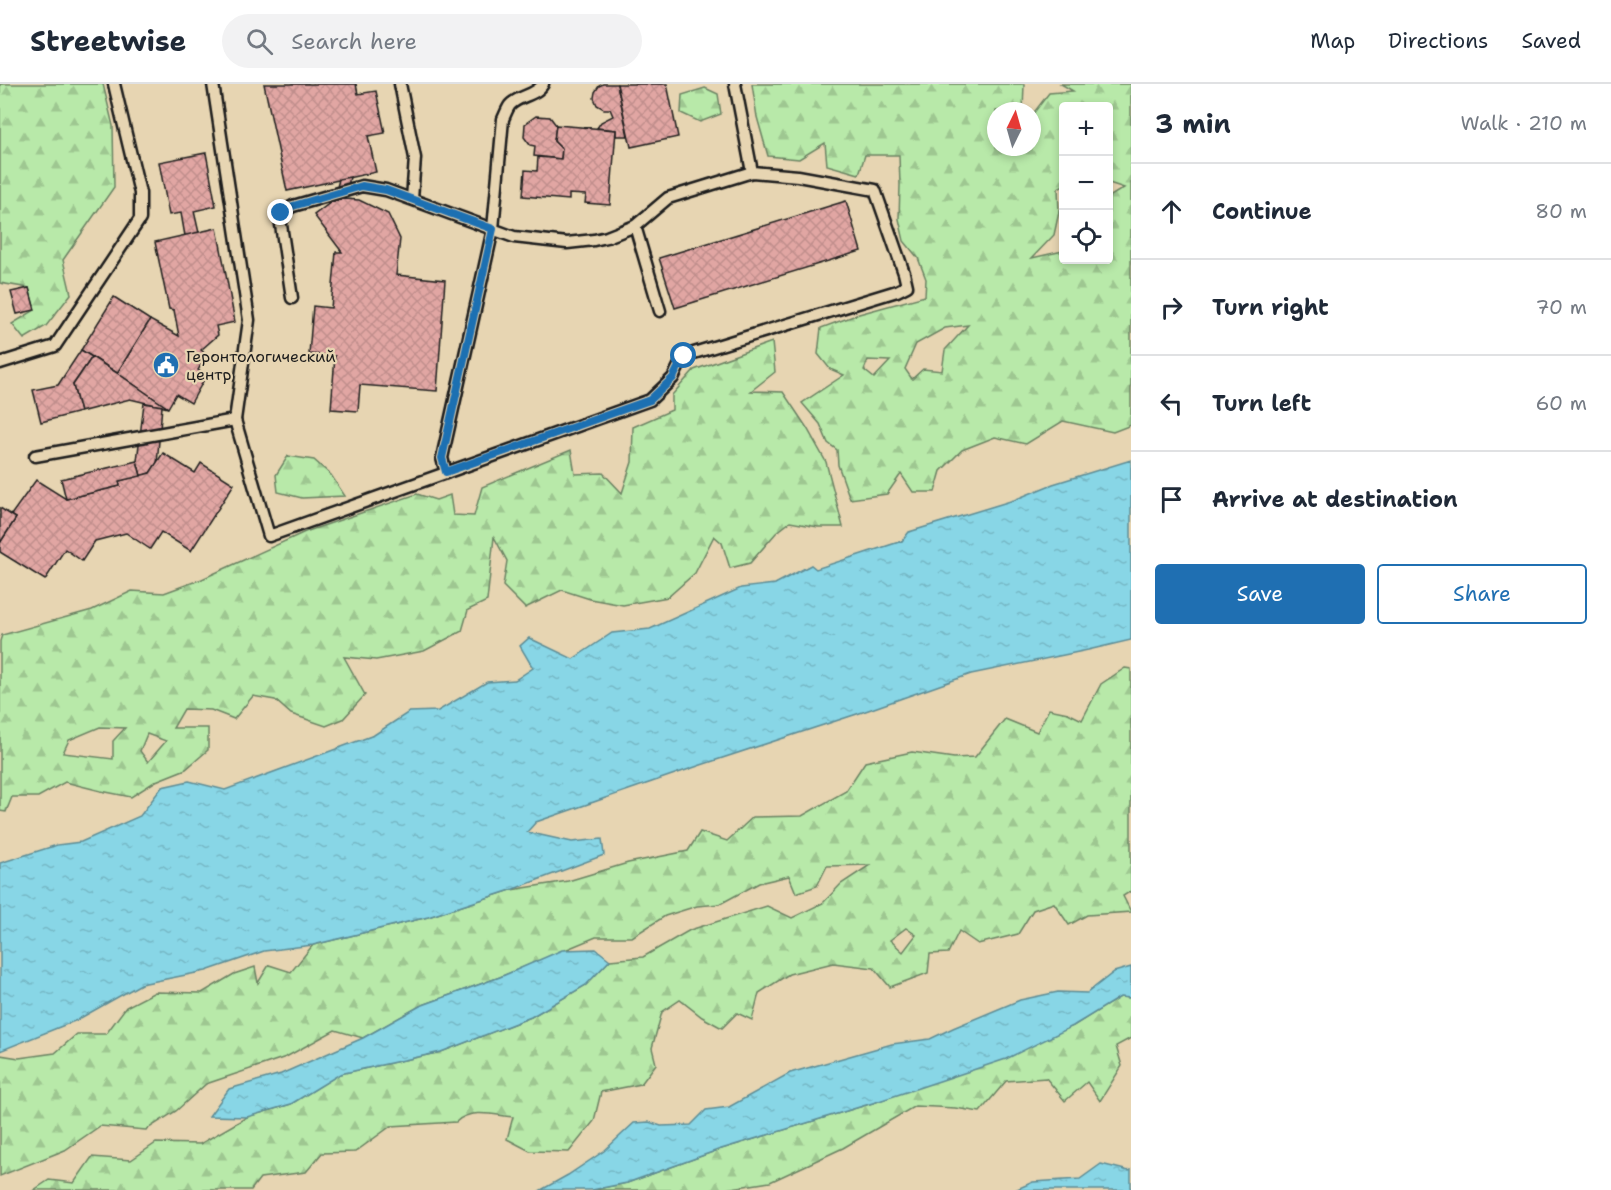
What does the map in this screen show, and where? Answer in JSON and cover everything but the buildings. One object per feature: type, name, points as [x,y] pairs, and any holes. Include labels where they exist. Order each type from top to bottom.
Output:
[{"type":"lane","points":[[0,363],[55,346],[140,219],[140,193],[114,84]]},
{"type":"lane","points":[[213,84],[249,320],[235,420],[269,536],[650,400],[673,378],[684,356],[907,286],[875,190],[798,176],[752,172],[668,198],[634,226],[607,237],[567,243],[514,237],[386,190],[362,186],[293,206],[281,213],[280,225],[292,298]]},
{"type":"lane","points":[[400,84],[415,158],[412,199]]},
{"type":"lane","points":[[446,472],[442,458],[493,229],[503,119],[509,106],[538,91],[543,84]]},
{"type":"lane","points":[[735,84],[752,172]]},
{"type":"lane","points":[[634,226],[660,311]]},
{"type":"lane","points":[[35,456],[235,420]]},
{"type":"green space","points":[[0,84],[103,84],[113,126],[114,187],[63,260],[71,294],[46,326],[24,339],[12,324],[35,310],[29,288],[0,283]]},
{"type":"green space","points":[[752,84],[1024,84],[1023,102],[987,102],[987,156],[1041,156],[1041,103],[1049,93],[1073,91],[1061,84],[1131,84],[1131,425],[1113,432],[1063,421],[1026,444],[995,437],[962,450],[941,471],[935,492],[913,492],[901,474],[887,494],[850,499],[838,465],[837,450],[828,443],[820,424],[802,403],[844,375],[830,369],[818,354],[821,328],[859,314],[925,296],[926,279],[918,258],[904,241],[899,219],[899,155],[865,155],[859,174],[827,165],[825,143],[799,159],[768,156],[757,117]],"holes":[[[968,325],[945,350],[942,371],[923,369],[912,379],[905,369],[916,344],[945,328]],[[868,360],[890,361],[874,378],[864,370]]]},
{"type":"green space","points":[[705,88],[718,94],[721,114],[700,122],[681,113],[682,95]]},
{"type":"green space","points":[[772,342],[775,372],[751,391],[783,392],[826,462],[843,527],[818,527],[790,522],[776,533],[750,563],[730,568],[722,543],[714,536],[695,573],[668,597],[623,605],[590,599],[562,590],[525,608],[503,586],[507,561],[494,537],[487,601],[468,610],[462,631],[424,651],[376,660],[344,657],[365,695],[343,719],[326,726],[291,714],[275,700],[253,696],[234,719],[211,710],[184,709],[173,728],[208,728],[208,750],[186,769],[156,781],[131,797],[65,782],[38,797],[12,797],[6,812],[0,811],[0,641],[2,635],[92,610],[132,591],[164,593],[202,579],[305,532],[417,494],[436,500],[450,495],[453,515],[474,516],[482,487],[571,450],[575,474],[603,473],[622,493],[632,462],[633,427],[672,410],[672,395],[694,370]],"holes":[[[100,727],[125,728],[113,741],[113,759],[63,753],[69,740]],[[147,734],[166,741],[148,762],[140,751]]]},
{"type":"green space","points":[[288,456],[314,460],[331,475],[345,496],[302,498],[278,492],[276,475]]},
{"type":"green space","points":[[1125,668],[1131,669],[1131,891],[1123,896],[1131,912],[1087,915],[1069,925],[1054,903],[1033,910],[1018,934],[978,944],[959,931],[948,953],[930,954],[928,973],[890,987],[874,968],[833,963],[789,974],[759,993],[752,1020],[737,1013],[722,1028],[702,1017],[680,1000],[662,1012],[652,1048],[656,1064],[641,1084],[601,1092],[594,1121],[569,1152],[530,1151],[507,1139],[513,1117],[475,1114],[456,1122],[391,1126],[355,1152],[322,1153],[306,1172],[260,1178],[251,1190],[34,1190],[49,1180],[74,1183],[92,1157],[131,1160],[156,1143],[200,1144],[247,1117],[291,1104],[339,1074],[441,1052],[531,1017],[586,985],[610,960],[643,957],[690,930],[767,906],[792,918],[823,903],[841,884],[870,865],[827,866],[817,886],[796,893],[789,876],[759,883],[720,904],[697,906],[665,916],[632,937],[596,937],[500,977],[420,1006],[363,1038],[335,1030],[286,1057],[206,1084],[176,1111],[146,1130],[100,1126],[65,1150],[0,1176],[0,1055],[19,1058],[55,1053],[77,1034],[106,1034],[126,1007],[155,992],[202,993],[234,974],[255,967],[258,983],[269,965],[291,972],[313,945],[428,917],[511,890],[568,881],[628,863],[688,851],[700,832],[727,841],[753,817],[802,816],[846,791],[865,762],[912,752],[954,758],[975,757],[1005,719],[1037,732],[1049,709],[1068,713],[1082,720],[1101,684]],"holes":[[[906,928],[916,935],[903,952],[890,940]]]},
{"type":"green space","points":[[1120,997],[1131,998],[1131,1038],[1116,1046],[1122,1066],[1100,1101],[1087,1082],[1065,1101],[1046,1078],[1006,1081],[980,1112],[915,1106],[843,1148],[770,1182],[719,1190],[592,1190],[627,1183],[718,1150],[876,1102],[1073,1026]]},
{"type":"water","points":[[1131,460],[1131,640],[971,674],[536,822],[527,832],[572,842],[602,839],[604,855],[511,890],[428,917],[313,945],[264,951],[206,971],[141,984],[77,1020],[0,1051],[0,863],[57,845],[81,842],[140,816],[162,787],[189,781],[225,790],[374,735],[409,712],[438,711],[487,682],[515,680],[533,668],[520,646],[529,638],[573,659],[612,633],[650,629],[741,588],[775,584],[811,565],[816,569],[902,541],[909,532],[1014,500],[1053,484]]},
{"type":"water","points":[[596,949],[610,960],[586,985],[531,1017],[441,1052],[340,1074],[291,1104],[247,1117],[209,1116],[229,1089],[281,1074],[363,1038],[420,1006],[500,977],[562,950]]},
{"type":"water","points":[[1131,967],[1131,998],[1120,997],[1073,1026],[1006,1059],[876,1102],[718,1150],[627,1183],[592,1190],[541,1190],[604,1151],[634,1123],[649,1122],[661,1126],[691,1125],[706,1110],[729,1107],[790,1073],[892,1044],[930,1039],[1020,1000],[1058,992],[1087,993],[1114,972]]},
{"type":"water","points":[[1101,1164],[1131,1170],[1131,1190],[1015,1190],[1033,1182],[1080,1179]]},
{"type":"place","name":"Геронтологический центр","points":[[166,365]]},
{"type":"route","points":[[281,213],[293,206],[362,186],[386,190],[493,229],[442,458],[446,472],[650,400],[673,378],[684,356]]}]
